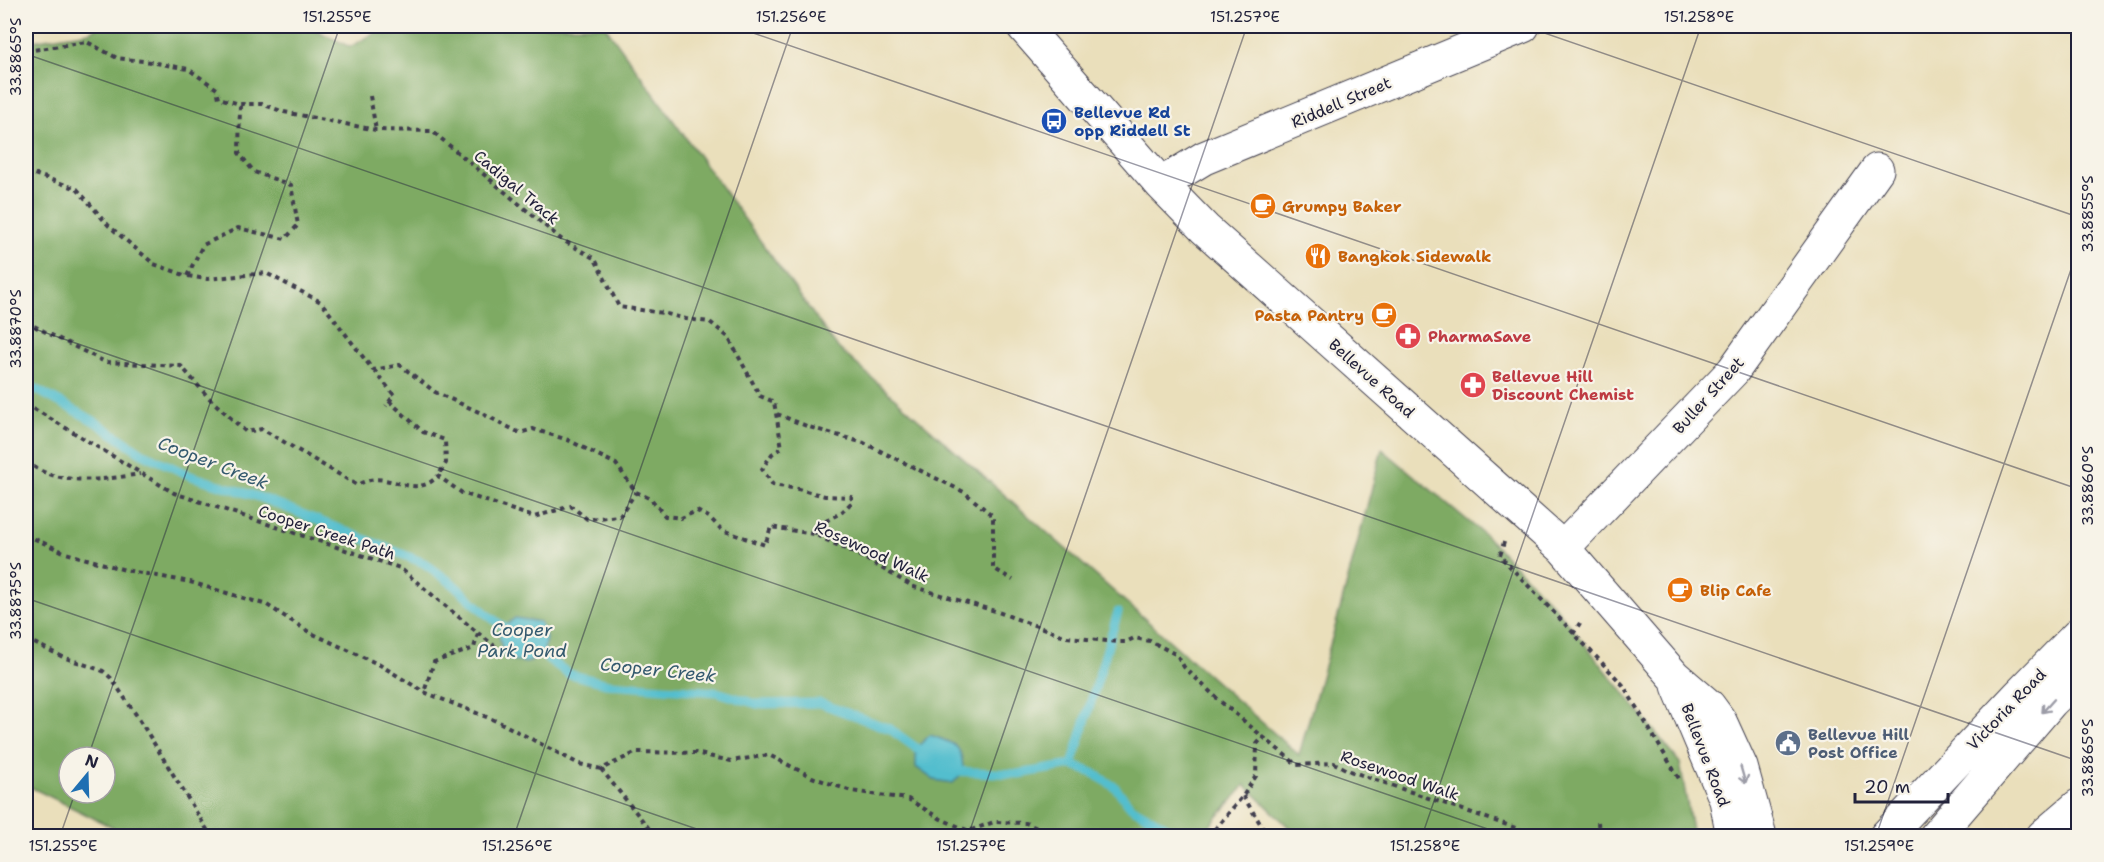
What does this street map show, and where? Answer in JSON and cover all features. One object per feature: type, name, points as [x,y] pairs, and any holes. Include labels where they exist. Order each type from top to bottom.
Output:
[{"type":"street","name":"Bellevue Road","points":[[1023,26],[1161,184],[1205,229],[1563,548],[1674,676],[1708,706],[1720,721],[1741,767],[1760,837]]},
{"type":"street","name":"Riddell Street","points":[[1161,184],[1204,158],[1523,26]]},
{"type":"street","name":"Buller Street","points":[[1563,548],[1733,371],[1877,170]]},
{"type":"street","name":"Victoria Road","points":[[1886,837],[2018,696],[2079,635]]},
{"type":"street","name":"Bellevue Road","points":[[1674,676],[1726,800],[1733,837]]},
{"type":"street","name":"Victoria Road","points":[[1935,837],[2051,702],[2079,676]]},
{"type":"street","points":[[2043,837],[2079,806]]},
{"type":"path","points":[[26,51],[87,42],[117,58],[188,69],[218,88],[219,98],[240,104],[239,153],[254,172],[291,185],[298,225],[285,238],[238,228],[203,245],[187,276]]},
{"type":"path","points":[[370,96],[376,130]]},
{"type":"path","name":"Cadigal Track","points":[[240,104],[262,104],[284,112],[376,130],[432,131],[561,239],[595,259],[619,307],[710,322],[728,337],[760,396],[774,402],[776,414]]},
{"type":"path","points":[[26,171],[77,189],[109,226],[154,264],[187,276],[207,279],[266,273],[321,302],[394,395],[387,403],[423,432],[445,440],[446,463],[431,483],[417,486],[372,479],[357,485],[262,429],[246,432],[208,397],[181,366],[105,362],[26,322]]},
{"type":"path","points":[[373,370],[400,365],[435,393],[520,433],[533,429],[568,440],[616,464],[636,492],[620,516],[587,519],[571,506],[534,517],[462,493],[438,476]]},
{"type":"path","name":"Cooper Creek Path","points":[[26,404],[174,493],[400,568],[496,647]]},
{"type":"path","points":[[776,414],[782,448],[772,454],[762,469],[773,485],[825,496],[851,497],[853,501],[842,512],[826,520],[813,534]]},
{"type":"path","points":[[776,414],[809,427],[864,443],[964,492],[993,516],[993,568],[1014,580]]},
{"type":"path","points":[[26,461],[38,471],[57,478],[106,479],[142,474]]},
{"type":"path","name":"Rosewood Walk","points":[[636,492],[651,499],[665,516],[681,518],[697,511],[709,517],[722,530],[765,545],[771,527],[813,534],[864,558],[914,587],[995,612],[1067,638],[1118,642],[1126,642],[1134,638],[1150,641],[1178,655],[1184,667],[1221,702],[1297,765],[1334,763],[1350,771],[1539,837]]},
{"type":"path","points":[[26,535],[66,553],[125,570],[189,582],[267,605],[309,632],[380,666],[424,692],[499,722],[579,764],[601,769],[637,752],[695,753],[731,761],[769,755],[812,777],[851,791],[908,799],[941,819],[969,831],[994,822],[1026,823],[1054,837]]},
{"type":"path","points":[[1504,542],[1500,556],[1623,685],[1682,784]]},
{"type":"path","points":[[1573,634],[1580,623]]},
{"type":"path","points":[[424,692],[434,662],[474,648],[478,633]]},
{"type":"path","points":[[26,639],[63,657],[103,671],[111,678],[139,719],[211,837]]},
{"type":"path","points":[[1209,837],[1257,775],[1257,744],[1263,737]]},
{"type":"path","points":[[601,769],[651,831],[651,837]]},
{"type":"path","points":[[1243,796],[1268,837]]},
{"type":"path","points":[[1598,822],[1599,837]]},
{"type":"green space","points":[[100,26],[308,26],[350,47],[387,26],[605,26],[837,347],[1299,755],[1382,449],[1485,535],[1555,607],[1680,763],[1693,836],[1298,836],[1245,785],[1201,836],[130,836],[67,805],[117,805],[117,745],[57,745],[57,800],[26,785],[26,42],[89,32]]},
{"type":"water","name":"Cooper Park Pond","points":[[515,618],[540,622],[546,638],[543,655],[526,663],[504,658],[499,635],[504,627]]},
{"type":"water","points":[[930,735],[951,743],[959,750],[963,772],[953,783],[934,780],[916,767],[916,748]]},
{"type":"waterway","name":"Cooper Creek","points":[[26,384],[94,421],[142,453],[191,476],[262,498],[424,563],[512,633]]},
{"type":"waterway","points":[[1072,765],[1118,612]]},
{"type":"waterway","name":"Cooper Creek","points":[[533,648],[569,674],[609,684],[717,692],[757,704],[820,703],[890,729],[926,755]]},
{"type":"waterway","name":"Cooper Creek","points":[[953,771],[1018,774],[1072,765],[1093,773],[1115,787],[1131,807],[1179,834]]},
{"type":"place","name":"Bellevue Rd opp Riddell St","points":[[1054,121]]},
{"type":"place","name":"Grumpy Baker","points":[[1263,206]]},
{"type":"place","name":"Bangkok Sidewalk","points":[[1318,256]]},
{"type":"place","name":"Pasta Pantry","points":[[1384,315]]},
{"type":"place","name":"PharmaSave","points":[[1408,336]]},
{"type":"place","name":"Bellevue Hill Discount Chemist","points":[[1473,385]]},
{"type":"place","name":"Blip Cafe","points":[[1680,590]]},
{"type":"place","name":"Bellevue Hill Post Office","points":[[1788,743]]}]
